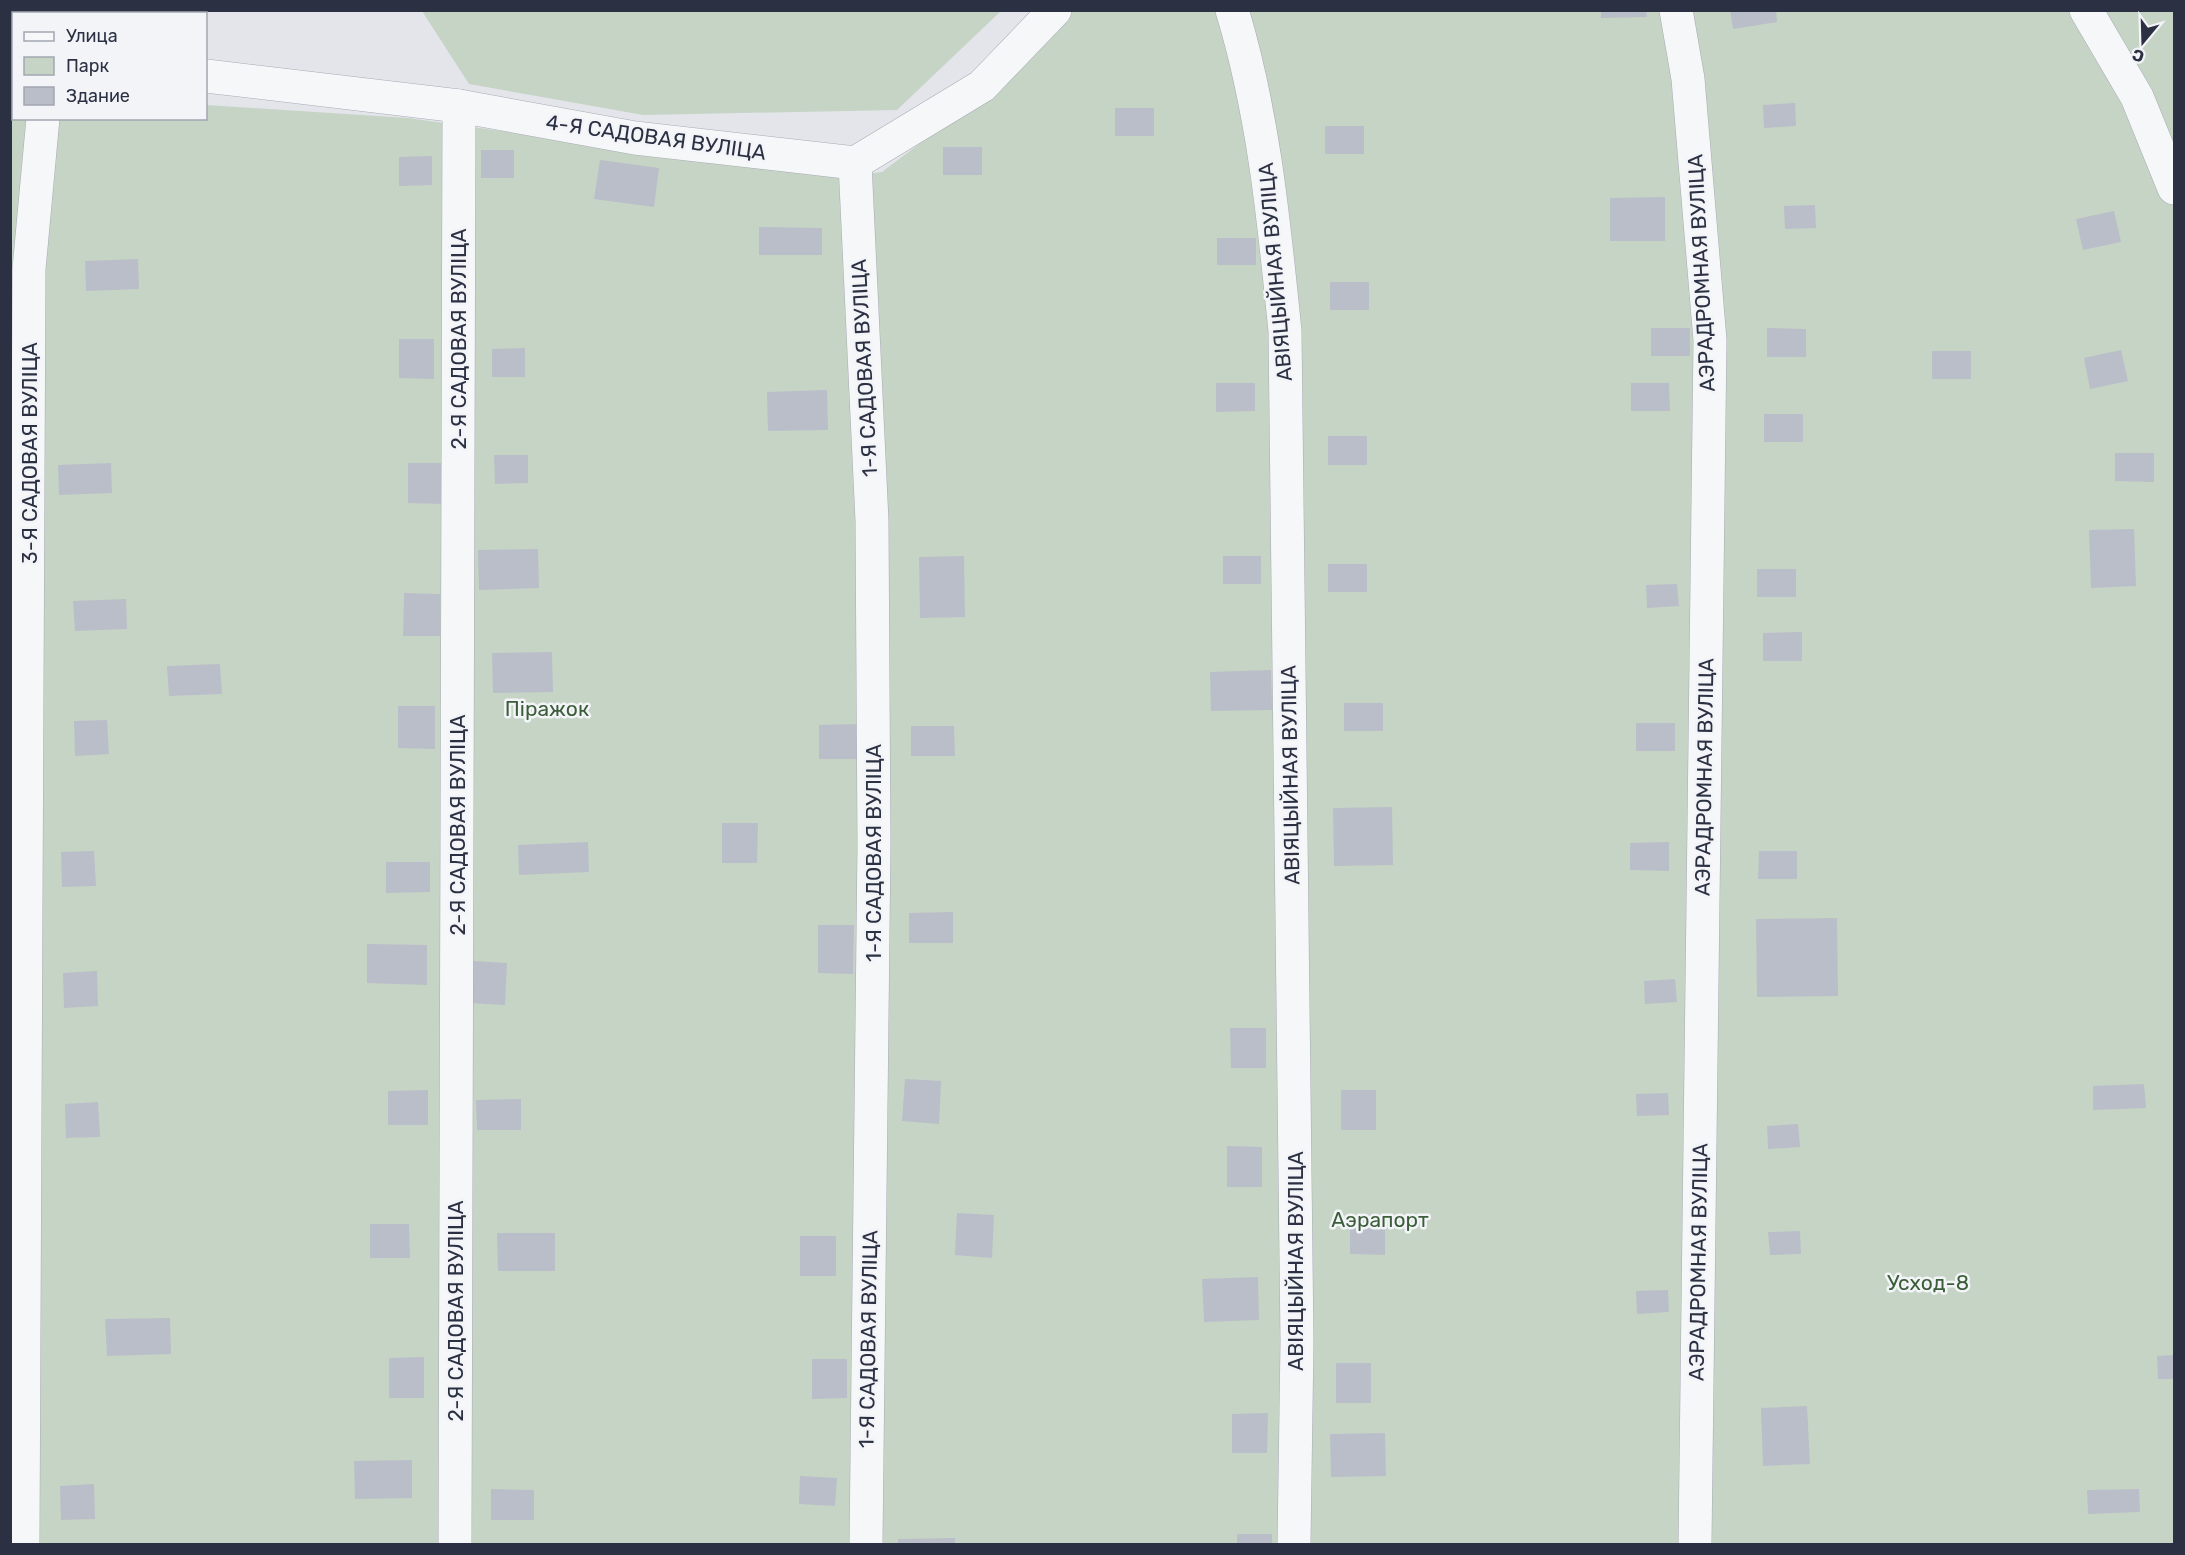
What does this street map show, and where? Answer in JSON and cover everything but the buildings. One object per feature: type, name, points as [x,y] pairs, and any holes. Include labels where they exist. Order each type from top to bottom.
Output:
[{"type":"street","points":[[855,163],[982,86],[1055,10]]},
{"type":"street","name":"АВІЯЦЫЙНАЯ ВУЛІЦА","points":[[1232,10],[1269,178],[1285,331],[1297,1319],[1294,1545]]},
{"type":"street","name":"АЭРАДРОМНАЯ ВУЛІЦА","points":[[1676,10],[1688,79],[1710,340],[1695,1545]]},
{"type":"street","points":[[2086,10],[2137,98],[2175,188]]},
{"type":"street","name":"4-Я САДОВАЯ ВУЛІЦА","points":[[207,76],[459,106],[635,138],[855,163]]},
{"type":"street","name":"2-Я САДОВАЯ ВУЛІЦА","points":[[455,1545],[459,106]]},
{"type":"street","name":"3-Я САДОВАЯ ВУЛІЦА","points":[[24,1545],[30,269],[43,120]]},
{"type":"street","name":"1-Я САДОВАЯ ВУЛІЦА","points":[[855,163],[872,521],[874,833],[866,1545]]},
{"type":"green space","points":[[422,11],[1001,11],[897,110],[643,115],[469,84]]},
{"type":"green space","points":[[1071,11],[2174,11],[2174,1544],[11,1544],[10,93],[12,94],[12,120],[207,120],[207,105],[408,118],[840,178],[882,172],[996,86]]},
{"type":"park label","name":"Піражок","points":[[547,708]]},
{"type":"park label","name":"Аэрапорт","points":[[1380,1219]]},
{"type":"park label","name":"Усход-8","points":[[1928,1282]]}]
